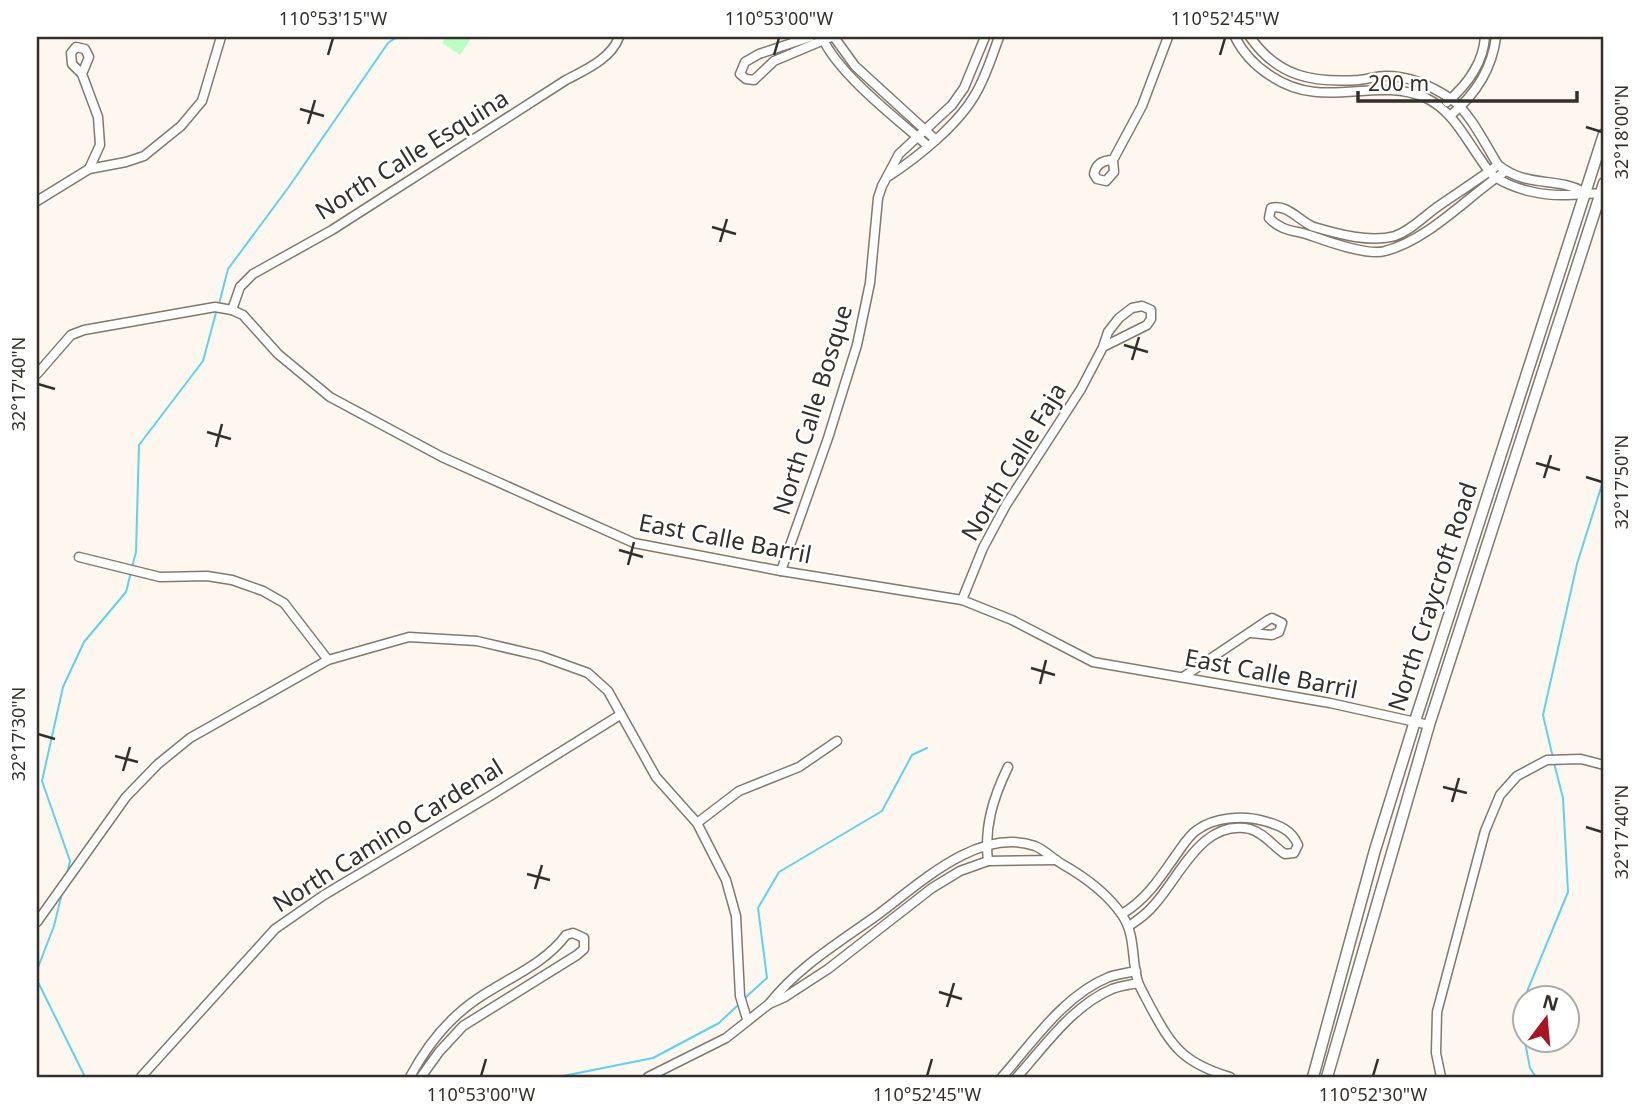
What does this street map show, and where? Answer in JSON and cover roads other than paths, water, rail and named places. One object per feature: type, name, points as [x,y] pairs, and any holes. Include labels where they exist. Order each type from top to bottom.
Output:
[{"type":"main road","name":"North Craycroft Road","points":[[1312,1077],[1415,721],[1604,134]]},
{"type":"main road","name":"North Craycroft Road","points":[[1327,1077],[1429,725],[1603,190]]},
{"type":"street","points":[[37,201],[89,169],[144,156],[181,126],[202,101],[221,37]]},
{"type":"street","name":"North Calle Esquina","points":[[232,310],[240,287],[253,274],[332,230],[566,80],[600,62],[619,37]]},
{"type":"street","points":[[810,37],[759,54],[745,62],[740,74],[746,79],[754,80],[774,61],[828,38]]},
{"type":"street","name":"North Calle Bosque","points":[[781,571],[828,438],[857,345],[870,283],[878,198],[899,154],[952,105],[964,88],[985,37]]},
{"type":"street","points":[[887,178],[936,140],[962,113],[976,94],[999,37]]},
{"type":"street","points":[[1113,160],[1142,106],[1168,37]]},
{"type":"street","points":[[1235,37],[1258,67],[1300,90],[1334,94],[1390,90],[1408,92],[1442,107],[1451,115],[1493,175],[1536,192],[1569,195],[1603,190]]},
{"type":"street","points":[[1250,37],[1267,57],[1303,78],[1334,81],[1391,77],[1411,79],[1451,99],[1460,107],[1498,165],[1506,171],[1534,182],[1572,185],[1584,192]]},
{"type":"street","points":[[1442,107],[1478,65],[1485,37]]},
{"type":"street","points":[[1451,115],[1479,86],[1494,53],[1496,37]]},
{"type":"street","points":[[828,38],[936,140]]},
{"type":"street","points":[[828,38],[846,73],[928,146]]},
{"type":"street","points":[[1274,78],[1281,67]]},
{"type":"street","points":[[82,74],[98,117],[100,145],[89,169]]},
{"type":"street","points":[[1390,90],[1391,77]]},
{"type":"street","points":[[1498,165],[1493,175],[1418,237],[1384,252],[1332,244],[1308,234],[1284,230],[1269,218],[1271,208],[1277,206],[1315,227],[1376,239],[1395,236],[1493,175],[1506,171]]},
{"type":"street","name":"North Calle Faja","points":[[962,600],[983,548],[1006,505],[1081,389],[1108,331],[1132,308],[1142,306],[1151,310],[1151,319],[1147,325],[1103,346]]},
{"type":"street","points":[[37,374],[71,335],[84,330],[215,307],[232,310]]},
{"type":"street","name":"East Calle Barril","points":[[232,310],[243,315],[278,354],[330,397],[442,457],[634,543],[781,571],[962,600],[1012,620],[1093,662],[1429,725]]},
{"type":"street","points":[[79,557],[160,577],[206,576],[232,580],[263,592],[284,603],[328,660]]},
{"type":"street","points":[[1183,677],[1251,633]]},
{"type":"street","points":[[37,922],[126,797],[158,764],[190,738],[328,660],[409,637],[477,641],[541,656],[588,673],[608,691],[656,777],[697,823],[726,880],[736,916],[740,996],[747,1019]]},
{"type":"street","name":"North Camino Cardenal","points":[[141,1077],[275,929],[324,895],[620,715]]},
{"type":"street","points":[[697,823],[739,791],[799,767],[837,741]]},
{"type":"street","points":[[1441,1077],[1436,1053],[1437,1012],[1485,831],[1500,795],[1517,776],[1548,760],[1581,759],[1604,765]]},
{"type":"street","points":[[988,861],[986,829],[1007,767]]},
{"type":"street","points":[[1122,914],[1137,905],[1151,890],[1197,830],[1213,822],[1254,818],[1287,830],[1295,837],[1298,845],[1294,853],[1285,854],[1267,838],[1252,830],[1235,827],[1209,836],[1154,906],[1129,926]]},
{"type":"street","points":[[648,1077],[726,1038],[769,1003],[781,988],[819,956],[924,878],[958,857],[986,847],[1014,843],[1036,846],[1085,877],[1105,895],[1129,926],[1138,983],[1163,1032],[1182,1053],[1204,1069],[1230,1077]]},
{"type":"street","points":[[769,1003],[785,998],[828,969],[932,888],[960,871],[988,861],[1056,860]]},
{"type":"street","points":[[410,1077],[424,1053],[455,1016],[542,958],[558,946],[566,935],[573,933],[584,938],[584,949],[577,955],[463,1026],[421,1077]]},
{"type":"street","points":[[1002,1077],[1057,1015],[1086,989],[1110,977],[1136,971]]},
{"type":"street","points":[[1017,1077],[1064,1024],[1091,1000],[1114,988],[1138,983]]},
{"type":"street","points":[[1037,1038],[1042,1048]]},
{"type":"waterway","points":[[219,304],[228,269],[288,188],[388,43],[397,37]]},
{"type":"waterway","points":[[132,567],[136,552],[139,445],[203,361],[217,309]]},
{"type":"waterway","points":[[1553,758],[1543,715],[1577,564],[1604,478]]},
{"type":"waterway","points":[[67,874],[70,861],[42,781],[63,687],[84,642],[126,592],[131,572]]},
{"type":"waterway","points":[[746,997],[767,978],[758,908],[779,872],[882,811],[912,755],[927,748]]},
{"type":"waterway","points":[[1536,1077],[1530,1068],[1519,1011],[1568,892],[1563,798],[1554,763]]},
{"type":"waterway","points":[[37,970],[54,926],[62,893]]},
{"type":"waterway","points":[[37,980],[85,1077]]},
{"type":"waterway","points":[[558,1077],[653,1058],[719,1023],[737,1006]]}]
